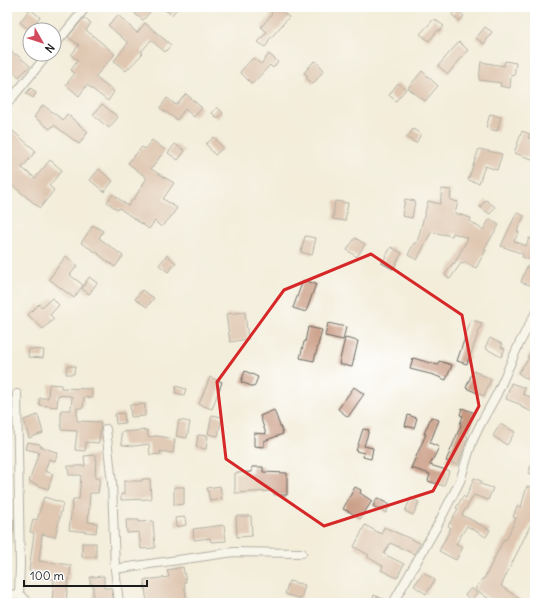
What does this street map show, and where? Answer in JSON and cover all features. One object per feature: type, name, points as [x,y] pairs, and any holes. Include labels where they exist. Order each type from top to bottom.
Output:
[{"type":"street","points":[[62,36],[86,7]]},
{"type":"street","points":[[7,104],[41,62]]},
{"type":"street","points":[[394,603],[460,481],[472,442],[500,389],[519,344],[535,314]]},
{"type":"street","points":[[17,394],[20,565],[19,594]]},
{"type":"street","points":[[106,429],[112,483],[115,569],[119,603]]},
{"type":"street","points":[[115,569],[234,552],[302,553]]},
{"type":"street","points":[[7,594],[19,594],[30,603]]},
{"type":"highlighted area","points":[[371,254],[462,315],[479,406],[433,491],[324,526],[226,459],[217,382],[284,290]]},
{"type":"building","points":[[141,7],[146,7],[151,11],[143,20],[135,14]]},
{"type":"building","points":[[161,7],[178,7],[172,15]]},
{"type":"building","points":[[276,7],[289,17],[268,41],[269,42],[265,47],[258,42],[267,32],[261,27]]},
{"type":"building","points":[[30,9],[40,17],[36,22],[22,22],[22,24],[20,22]]},
{"type":"building","points":[[456,9],[464,16],[459,21],[452,15]]},
{"type":"building","points":[[118,15],[137,33],[145,23],[171,45],[165,52],[151,40],[141,52],[143,53],[126,71],[114,61],[128,43],[108,25]]},
{"type":"building","points":[[84,18],[91,23],[86,30],[115,54],[95,77],[114,92],[108,101],[87,85],[79,96],[66,85],[75,73],[71,70],[78,60],[71,55],[79,45],[68,37]]},
{"type":"building","points":[[434,19],[444,26],[440,31],[438,30],[429,41],[420,34]]},
{"type":"building","points":[[485,27],[492,32],[484,44],[476,38]]},
{"type":"building","points":[[459,42],[468,50],[448,74],[438,66]]},
{"type":"building","points":[[7,48],[22,59],[22,62],[25,62],[30,66],[19,77],[7,66]]},
{"type":"building","points":[[269,54],[278,62],[273,68],[270,65],[252,84],[240,72],[253,58],[261,64]]},
{"type":"building","points":[[314,61],[316,61],[324,70],[313,84],[306,78],[308,76],[304,73]]},
{"type":"building","points":[[505,61],[516,63],[514,76],[511,75],[510,88],[500,86],[501,83],[479,80],[481,62],[504,66]]},
{"type":"building","points":[[422,71],[438,86],[425,101],[408,88]]},
{"type":"building","points":[[398,83],[406,89],[396,101],[389,95]]},
{"type":"building","points":[[31,88],[36,93],[33,98],[26,93]]},
{"type":"building","points":[[186,94],[202,108],[194,117],[185,109],[177,120],[160,108],[167,98],[176,105]]},
{"type":"building","points":[[102,104],[118,117],[109,128],[93,115]]},
{"type":"building","points":[[43,105],[63,120],[67,114],[88,132],[79,144],[54,125],[50,129],[34,117]]},
{"type":"building","points":[[217,107],[223,113],[218,119],[212,113]]},
{"type":"building","points":[[490,114],[501,117],[497,131],[486,128]]},
{"type":"building","points":[[7,126],[36,151],[22,168],[35,178],[50,160],[62,170],[49,186],[54,190],[40,208],[7,181]]},
{"type":"building","points":[[413,129],[421,134],[416,143],[407,138]]},
{"type":"building","points":[[522,131],[530,134],[528,138],[535,140],[535,160],[514,153]]},
{"type":"building","points":[[214,137],[223,148],[215,155],[206,144]]},
{"type":"building","points":[[152,140],[165,150],[151,169],[174,183],[163,199],[177,208],[161,227],[155,221],[149,229],[119,208],[118,210],[107,202],[113,194],[128,206],[134,199],[147,178],[128,163],[142,147],[145,149]]},
{"type":"building","points":[[175,144],[185,151],[178,160],[168,153]]},
{"type":"building","points":[[479,149],[502,154],[497,170],[485,166],[479,183],[468,180]]},
{"type":"building","points":[[99,169],[113,181],[104,192],[90,180]]},
{"type":"building","points":[[442,189],[451,190],[450,200],[458,202],[455,213],[471,218],[470,221],[483,230],[490,219],[499,225],[484,249],[486,250],[476,268],[464,262],[463,264],[461,263],[450,279],[445,275],[453,263],[454,264],[468,238],[453,233],[452,236],[431,232],[417,260],[408,255],[414,243],[417,243],[428,201],[440,204]]},
{"type":"building","points":[[405,199],[415,201],[412,218],[402,216]]},
{"type":"building","points":[[486,200],[495,207],[490,214],[480,207]]},
{"type":"building","points":[[335,201],[348,203],[345,221],[333,219]]},
{"type":"building","points":[[517,212],[524,216],[517,231],[519,232],[514,241],[526,246],[529,238],[535,240],[535,251],[531,260],[522,257],[523,254],[501,246]]},
{"type":"building","points":[[93,225],[103,231],[99,238],[123,256],[115,267],[99,254],[81,243]]},
{"type":"building","points":[[305,236],[316,238],[312,255],[301,252]]},
{"type":"building","points":[[355,238],[365,244],[357,257],[347,250]]},
{"type":"building","points":[[391,247],[402,253],[393,269],[382,263]]},
{"type":"building","points":[[167,255],[176,263],[168,272],[159,265]]},
{"type":"building","points":[[66,256],[77,266],[70,275],[83,285],[74,298],[49,279]]},
{"type":"building","points":[[527,266],[535,269],[535,287],[521,282]]},
{"type":"building","points":[[89,277],[97,283],[89,294],[82,289]]},
{"type":"building","points":[[303,280],[316,284],[306,312],[293,308]]},
{"type":"building","points":[[142,290],[154,298],[147,307],[135,299]]},
{"type":"building","points":[[52,298],[59,305],[50,315],[54,319],[43,329],[28,315],[39,304],[42,307]]},
{"type":"building","points":[[245,312],[248,339],[230,342],[226,314]]},
{"type":"building","points":[[471,320],[482,323],[467,364],[457,361]]},
{"type":"building","points":[[328,323],[346,327],[343,340],[325,336]]},
{"type":"building","points":[[308,327],[322,330],[314,361],[300,358]]},
{"type":"building","points":[[345,338],[358,341],[352,367],[339,364]]},
{"type":"building","points":[[490,338],[502,344],[501,347],[505,349],[501,357],[485,348]]},
{"type":"building","points":[[535,346],[535,384],[518,373],[529,358],[527,357]]},
{"type":"building","points":[[29,349],[44,350],[43,358],[28,357]]},
{"type":"building","points":[[413,358],[438,365],[439,361],[452,365],[446,380],[434,375],[410,369]]},
{"type":"building","points":[[67,366],[75,366],[74,374],[66,374]]},
{"type":"building","points":[[245,371],[258,377],[254,387],[241,382]]},
{"type":"building","points":[[473,371],[491,379],[484,396],[466,388]]},
{"type":"building","points":[[210,377],[222,382],[212,409],[199,404]]},
{"type":"building","points":[[511,383],[525,388],[523,394],[535,399],[535,413],[521,407],[522,405],[506,399]]},
{"type":"building","points":[[49,384],[61,385],[61,388],[92,389],[92,398],[84,397],[83,408],[77,408],[77,421],[101,422],[99,443],[86,442],[85,451],[75,450],[77,431],[61,430],[61,410],[71,410],[72,397],[58,395],[57,407],[39,405],[40,398],[48,398]]},
{"type":"building","points":[[176,386],[186,389],[184,395],[175,393]]},
{"type":"building","points":[[354,387],[364,394],[348,417],[338,409]]},
{"type":"building","points":[[145,404],[145,416],[131,417],[130,405]]},
{"type":"building","points":[[462,408],[475,413],[466,436],[468,437],[458,465],[446,461],[461,425],[463,416],[460,415]]},
{"type":"building","points":[[274,410],[283,434],[264,441],[264,447],[254,446],[254,433],[266,434],[260,416]]},
{"type":"building","points":[[124,413],[125,423],[116,424],[115,414]]},
{"type":"building","points":[[38,415],[43,433],[29,438],[24,420]]},
{"type":"building","points":[[212,415],[222,417],[218,436],[208,434]]},
{"type":"building","points":[[408,415],[417,418],[414,428],[405,426]]},
{"type":"building","points":[[431,417],[439,420],[430,443],[439,447],[430,465],[449,471],[444,486],[428,481],[430,474],[411,468],[426,434],[424,434]]},
{"type":"building","points":[[179,420],[190,422],[187,438],[176,436]]},
{"type":"building","points":[[500,424],[515,432],[507,445],[493,436]]},
{"type":"building","points":[[363,429],[369,430],[364,446],[373,448],[371,459],[363,457],[364,453],[356,451]]},
{"type":"building","points":[[147,430],[148,437],[157,436],[175,439],[173,453],[160,451],[161,454],[150,455],[149,444],[135,446],[122,445],[121,432]]},
{"type":"building","points":[[198,435],[208,436],[206,449],[196,447]]},
{"type":"building","points":[[27,442],[40,444],[40,446],[58,453],[55,461],[49,459],[45,471],[53,474],[48,489],[29,482],[39,452],[25,449]]},
{"type":"building","points":[[96,455],[95,478],[100,478],[98,493],[90,493],[88,522],[97,523],[96,533],[69,530],[73,499],[79,499],[81,475],[69,475],[68,466],[85,466],[84,456]]},
{"type":"building","points":[[535,457],[535,476],[528,473]]},
{"type":"building","points":[[252,467],[263,467],[263,472],[287,473],[287,495],[274,495],[274,491],[235,493],[235,473],[252,472]]},
{"type":"building","points":[[474,478],[481,481],[480,484],[493,488],[488,500],[474,495],[462,515],[490,530],[486,537],[467,526],[456,544],[463,547],[456,560],[439,551],[451,528],[448,526],[458,509],[456,508],[463,496],[466,498]]},
{"type":"building","points":[[142,479],[150,479],[151,499],[121,500],[121,494],[124,494],[124,481],[142,481]]},
{"type":"building","points":[[220,486],[222,499],[210,501],[207,488]]},
{"type":"building","points":[[527,486],[535,488],[535,525],[531,524],[501,586],[525,603],[495,603],[475,589],[483,578],[484,579],[504,539],[506,540],[516,518],[513,517],[517,506],[521,507]]},
{"type":"building","points":[[174,487],[184,487],[184,504],[174,505]]},
{"type":"building","points":[[355,487],[361,490],[360,493],[372,501],[360,519],[343,509]]},
{"type":"building","points":[[44,497],[63,503],[55,537],[42,534],[39,561],[71,565],[66,603],[52,602],[54,579],[41,578],[42,572],[29,571],[34,533],[30,532],[33,519],[37,520]]},
{"type":"building","points":[[377,498],[390,505],[386,513],[373,506]]},
{"type":"building","points":[[411,498],[419,502],[413,515],[405,511]]},
{"type":"building","points":[[236,516],[251,516],[252,536],[237,537]]},
{"type":"building","points":[[185,517],[186,525],[176,527],[175,518]]},
{"type":"building","points":[[7,518],[14,520],[14,528],[9,545],[7,545]]},
{"type":"building","points":[[126,520],[139,520],[139,522],[153,521],[155,548],[141,549],[139,532],[127,533]]},
{"type":"building","points":[[224,525],[226,541],[211,542],[210,538],[194,540],[193,529]]},
{"type":"building","points":[[365,525],[381,534],[384,527],[420,543],[414,554],[390,543],[384,554],[404,564],[397,578],[381,570],[383,566],[367,557],[369,555],[354,547]]},
{"type":"building","points":[[82,543],[96,543],[96,557],[82,557]]},
{"type":"building","points":[[183,567],[186,582],[184,582],[187,603],[171,603],[171,601],[147,603],[144,580],[169,577],[167,570]]},
{"type":"building","points":[[423,572],[435,580],[426,594],[414,586]]},
{"type":"building","points":[[104,576],[104,588],[112,588],[113,600],[93,603],[93,584],[90,584],[90,577]]},
{"type":"building","points":[[289,581],[305,585],[301,599],[285,594]]},
{"type":"building","points":[[471,588],[477,593],[471,600],[465,595]]},
{"type":"building","points":[[374,595],[388,601],[388,603],[371,603]]}]
